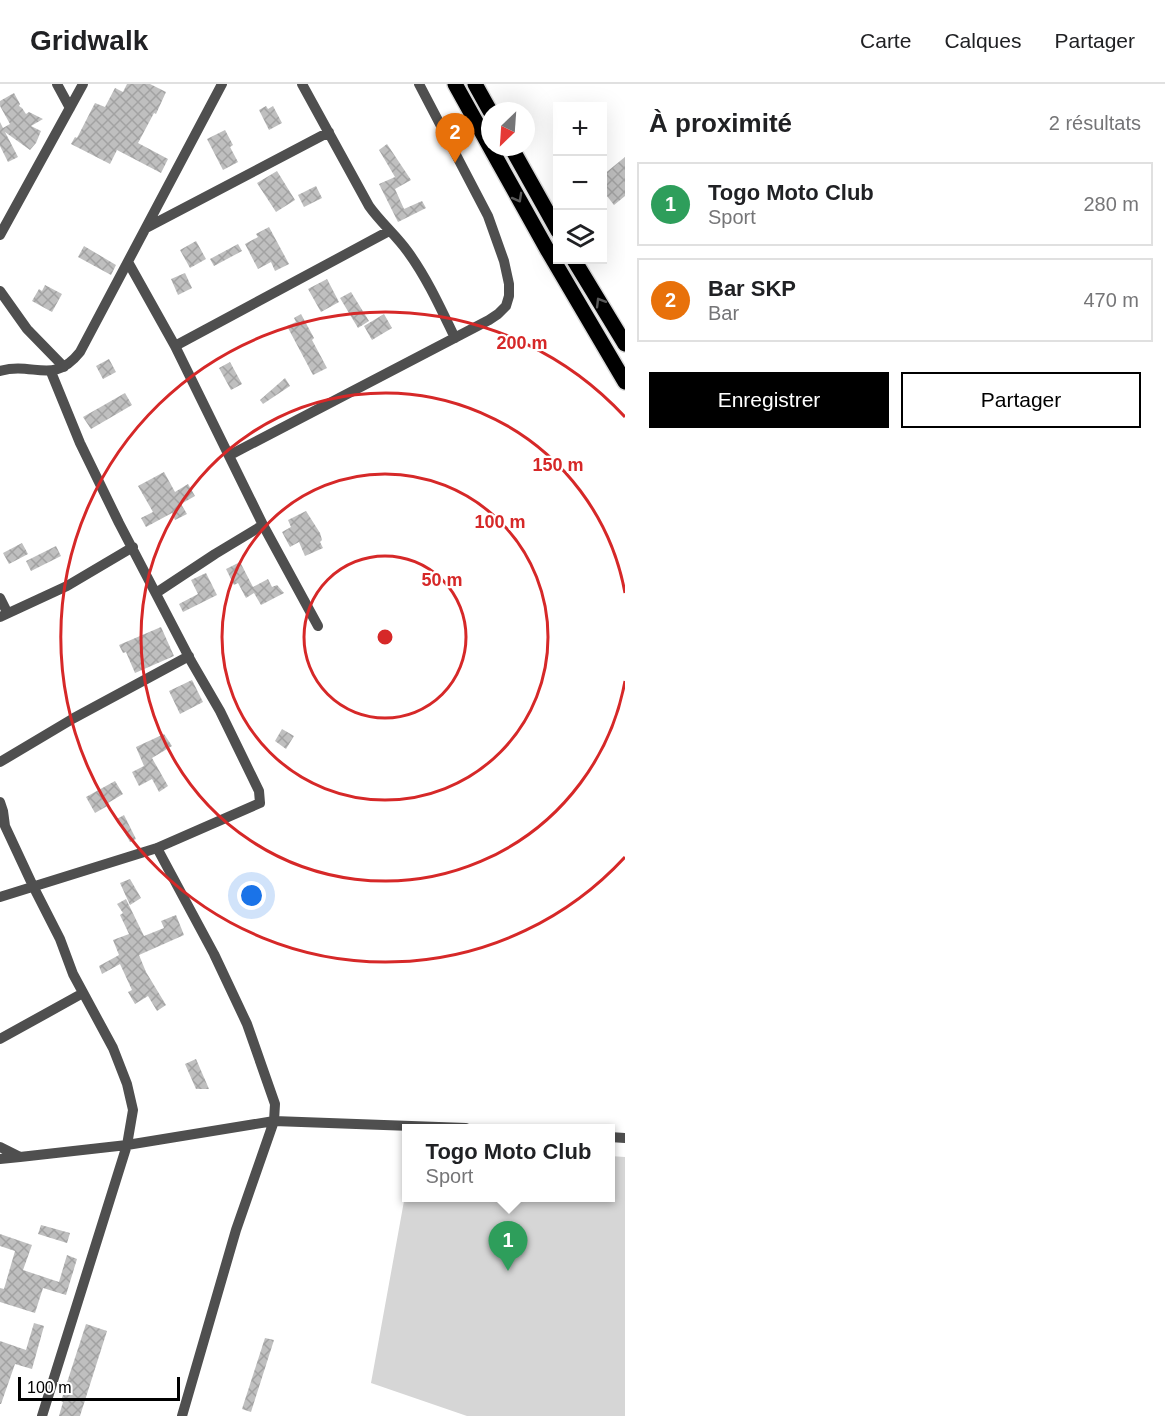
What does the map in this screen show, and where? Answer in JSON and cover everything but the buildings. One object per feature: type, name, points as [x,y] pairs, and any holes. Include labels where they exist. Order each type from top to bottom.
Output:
[{"type":"main road","points":[[455,84],[481,131]]},
{"type":"main road","points":[[475,84],[485,102]]},
{"type":"main road","points":[[495,156],[625,382]]},
{"type":"main road","points":[[516,156],[553,222]]},
{"type":"main road","points":[[576,264],[625,344]]},
{"type":"street","points":[[57,84],[70,108]]},
{"type":"street","points":[[0,235],[83,84]]},
{"type":"street","points":[[0,371],[9,368],[51,372],[64,368],[80,352],[222,84]]},
{"type":"street","points":[[303,84],[369,206],[408,252],[432,291],[455,338]]},
{"type":"street","points":[[230,455],[489,321],[506,306],[509,296],[504,261],[488,216],[419,84]]},
{"type":"street","points":[[145,229],[329,132]]},
{"type":"street","points":[[175,346],[389,231]]},
{"type":"street","points":[[128,262],[175,346],[263,525],[318,626]]},
{"type":"street","points":[[0,291],[27,329],[64,368]]},
{"type":"street","points":[[0,897],[157,848],[260,803],[259,791],[220,711],[119,523],[80,443],[51,372]]},
{"type":"street","points":[[156,593],[214,554],[263,525]]},
{"type":"street","points":[[0,598],[4,615],[67,586],[133,547]]},
{"type":"street","points":[[0,762],[84,712],[189,656]]},
{"type":"street","points":[[0,802],[5,826],[60,939],[82,993],[113,1048],[128,1084],[133,1110],[127,1145],[42,1416]]},
{"type":"street","points":[[157,848],[214,954],[247,1024],[275,1104],[274,1121],[236,1230],[182,1416]]},
{"type":"street","points":[[0,1039],[82,993]]},
{"type":"street","points":[[0,1160],[127,1145],[274,1121],[402,1126]]},
{"type":"street","points":[[0,1147],[20,1157]]},
{"type":"shaded area","points":[[615,1156],[625,1157],[625,1416],[467,1416],[371,1383],[404,1202],[615,1202]]},
{"type":"place","name":"Bar SKP","points":[[455,163]]},
{"type":"place","name":"Togo Moto Club","points":[[508,1271]]}]
